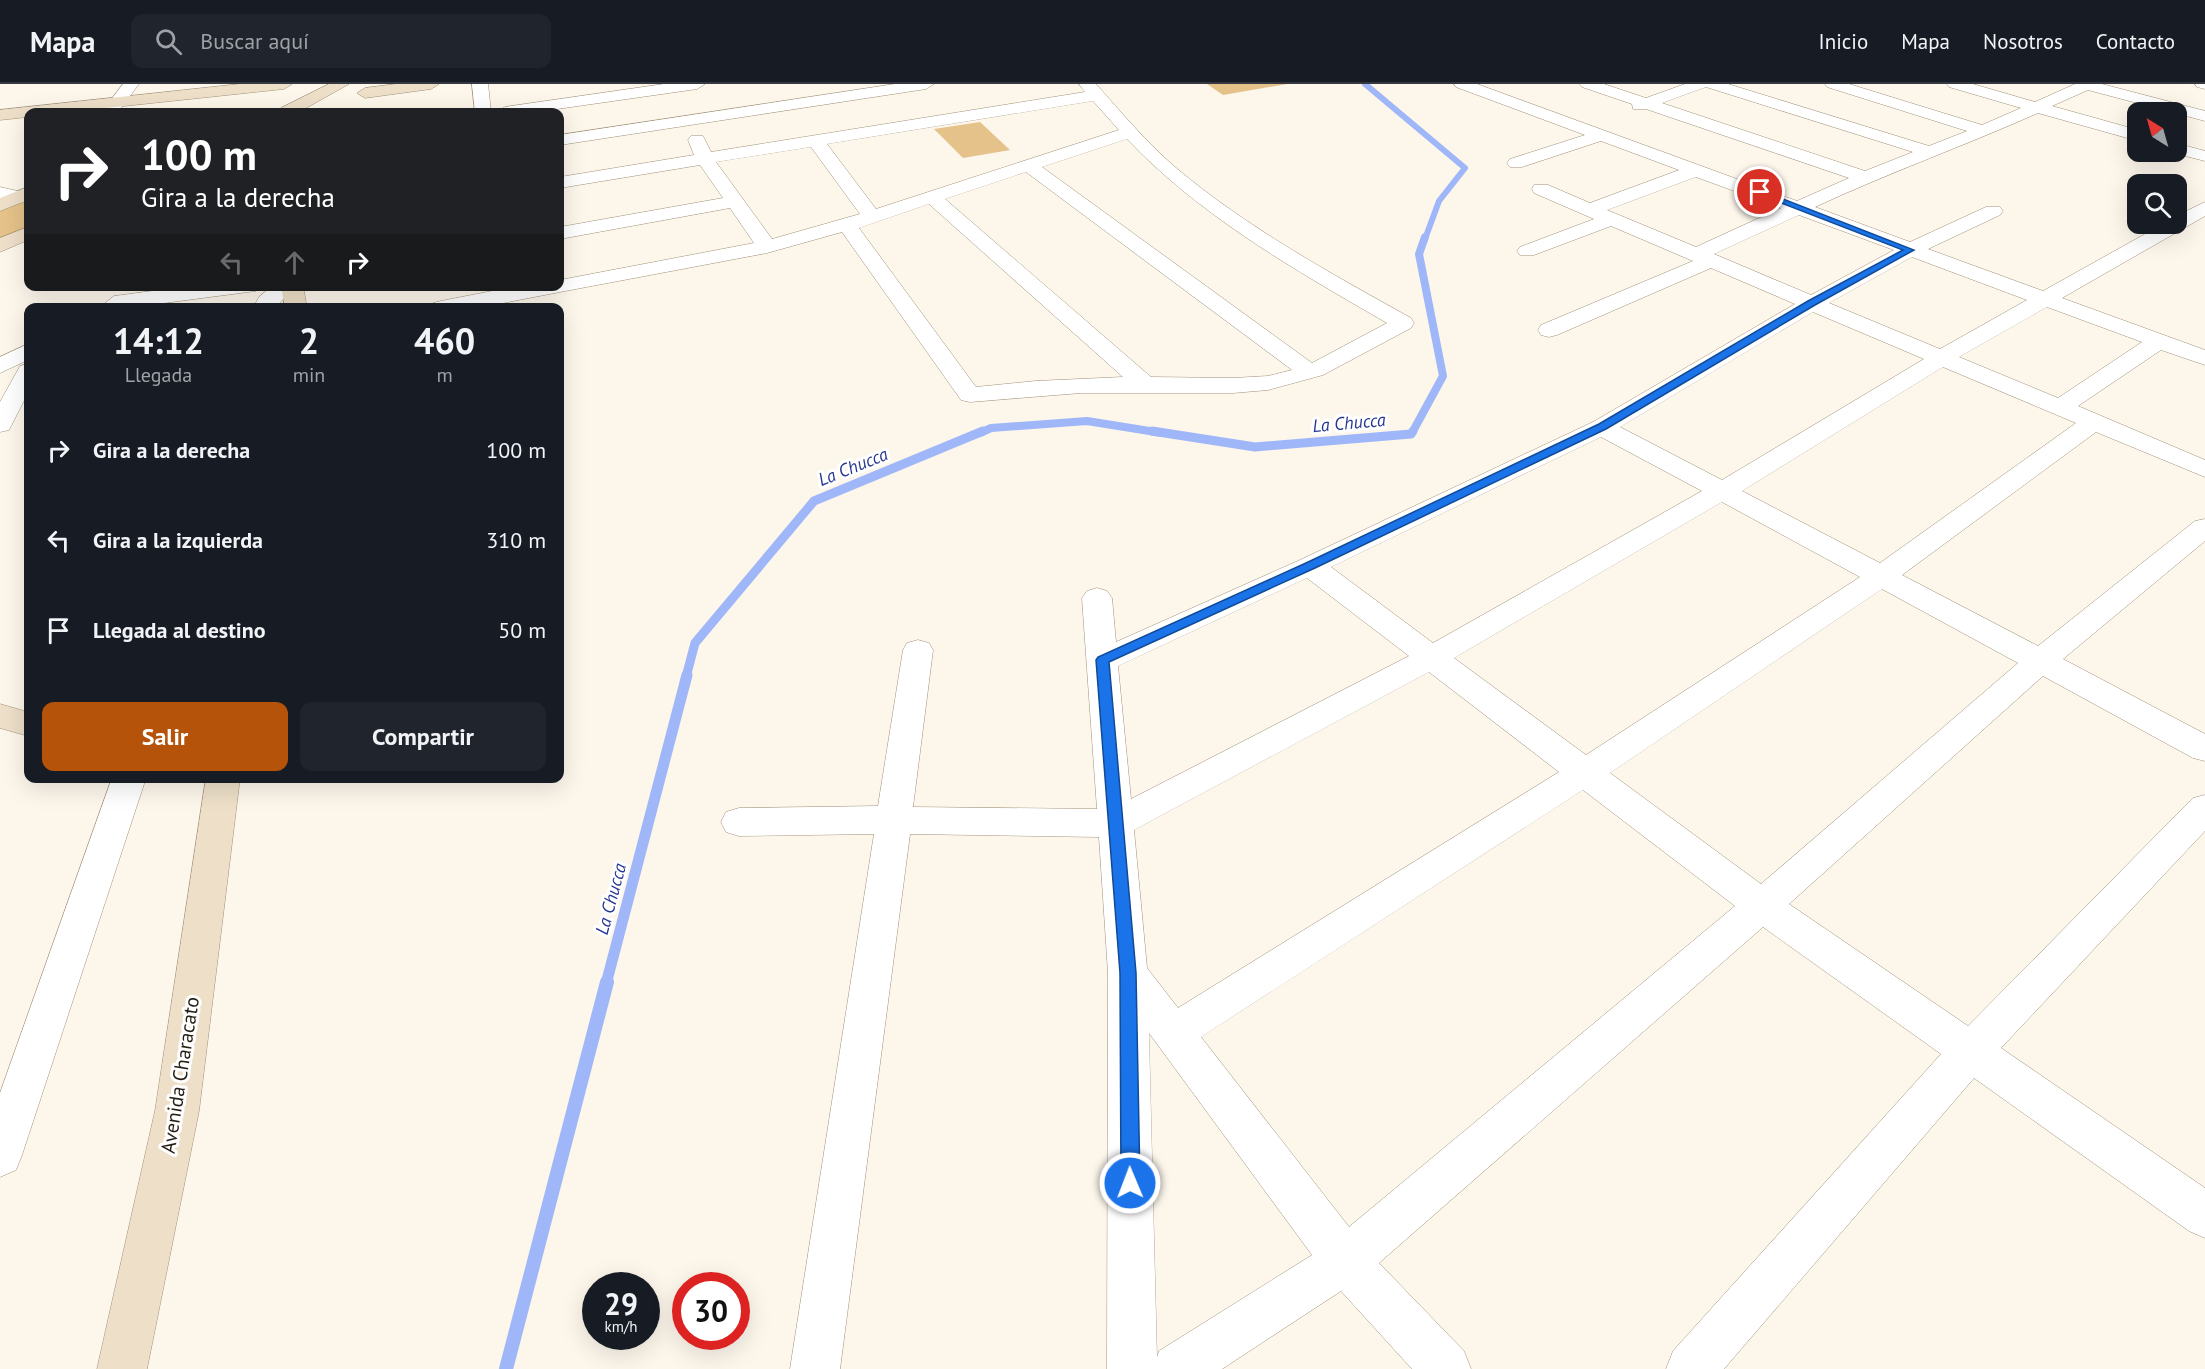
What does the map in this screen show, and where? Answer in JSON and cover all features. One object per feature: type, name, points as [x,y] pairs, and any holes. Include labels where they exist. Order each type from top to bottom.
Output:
[{"type":"street","points":[[114,107],[131,84]]},
{"type":"street","points":[[114,107],[232,86],[284,84]]},
{"type":"street","points":[[295,108],[341,84]]},
{"type":"street","points":[[359,108],[368,89],[431,84]]},
{"type":"street","points":[[480,84],[483,108]]},
{"type":"street","points":[[564,139],[688,120],[850,90],[926,84]]},
{"type":"street","points":[[1462,84],[1577,126],[1602,127],[1697,170],[1802,207],[1910,250],[2158,341],[2199,349]]},
{"type":"street","points":[[1588,84],[1865,177]]},
{"type":"street","points":[[1622,111],[1701,84]]},
{"type":"street","points":[[1711,84],[1930,152]]},
{"type":"street","points":[[1833,84],[1983,130]]},
{"type":"street","points":[[1955,84],[2127,133]]},
{"type":"street","points":[[1549,330],[1703,258],[1865,177],[1983,130],[2086,84],[2205,116]]},
{"type":"street","points":[[532,108],[687,85],[688,120],[704,158],[767,247]]},
{"type":"street","points":[[218,108],[266,86]]},
{"type":"street","points":[[564,181],[876,130],[1092,89],[1130,132],[1182,181],[1306,267],[1403,323],[1323,366],[1284,380],[1210,385],[1145,384],[1024,388],[970,395],[847,225]]},
{"type":"street","points":[[850,90],[876,130]]},
{"type":"street","points":[[0,115],[24,113]]},
{"type":"street","points":[[1516,164],[1602,127]]},
{"type":"street","points":[[564,285],[767,247],[847,225],[1130,132]]},
{"type":"street","points":[[815,140],[872,217]]},
{"type":"street","points":[[2187,150],[2205,156]]},
{"type":"street","points":[[1028,165],[1308,371]]},
{"type":"street","points":[[1589,210],[1697,170]]},
{"type":"street","points":[[1541,189],[2205,469]]},
{"type":"street","points":[[0,193],[24,195]]},
{"type":"street","points":[[0,205],[24,195]]},
{"type":"street","points":[[932,197],[1145,384]]},
{"type":"street","points":[[564,232],[735,201]]},
{"type":"street","points":[[739,822],[893,819],[1116,823],[1432,657],[1724,490],[1941,358],[2205,208]]},
{"type":"street","points":[[1102,660],[1310,566],[1602,427],[1812,303],[1910,250],[1993,211]]},
{"type":"street","points":[[1527,251],[1611,219]]},
{"type":"street","points":[[0,246],[24,235]]},
{"type":"street","points":[[119,303],[206,291]]},
{"type":"street","points":[[266,303],[279,291]]},
{"type":"street","points":[[467,303],[528,291]]},
{"type":"street","points":[[2059,408],[2158,341]]},
{"type":"street","points":[[0,366],[24,353]]},
{"type":"street","points":[[0,425],[24,379]]},
{"type":"street","points":[[1173,1033],[1584,773],[1880,577],[2094,422]]},
{"type":"street","points":[[1602,427],[1724,490],[1880,577],[2205,749]]},
{"type":"street","points":[[1177,1369],[1345,1261],[1762,906],[2039,662],[2205,526]]},
{"type":"street","points":[[1310,566],[1762,906],[2205,1215]]},
{"type":"street","points":[[1097,598],[1128,973],[1132,1369]]},
{"type":"street","points":[[815,1369],[918,650]]},
{"type":"street","points":[[0,716],[24,723]]},
{"type":"street","points":[[0,1155],[127,783]]},
{"type":"street","name":"Avenida Characato","points":[[122,1369],[177,1111],[222,783]]},
{"type":"street","points":[[1691,1369],[1970,1052],[2205,808]]},
{"type":"street","points":[[1128,973],[1345,1261],[1446,1369]]},
{"type":"shaded area","points":[[1207,84],[1287,84],[1223,95]]},
{"type":"shaded area","points":[[980,122],[1010,150],[963,158],[934,129]]},
{"type":"shaded area","points":[[24,200],[24,231],[0,242],[0,210]]},
{"type":"waterway","name":"La Chucca","points":[[1365,84],[1465,168],[1439,201],[1425,239]]},
{"type":"waterway","name":"La Chucca","points":[[1412,433],[1443,376],[1419,254],[1425,237]]},
{"type":"waterway","name":"La Chucca","points":[[980,433],[991,428],[1087,421],[1162,433]]},
{"type":"waterway","name":"La Chucca","points":[[686,677],[695,643],[814,501],[983,431]]},
{"type":"waterway","name":"La Chucca","points":[[1152,431],[1255,447],[1411,434],[1413,431]]},
{"type":"waterway","name":"La Chucca","points":[[606,984],[687,675]]},
{"type":"waterway","name":"La Chucca","points":[[506,1369],[607,982]]},
{"type":"route","points":[[1130,1183],[1128,973],[1102,660],[1310,566],[1602,427],[1812,303],[1910,250],[1760,192]]}]
